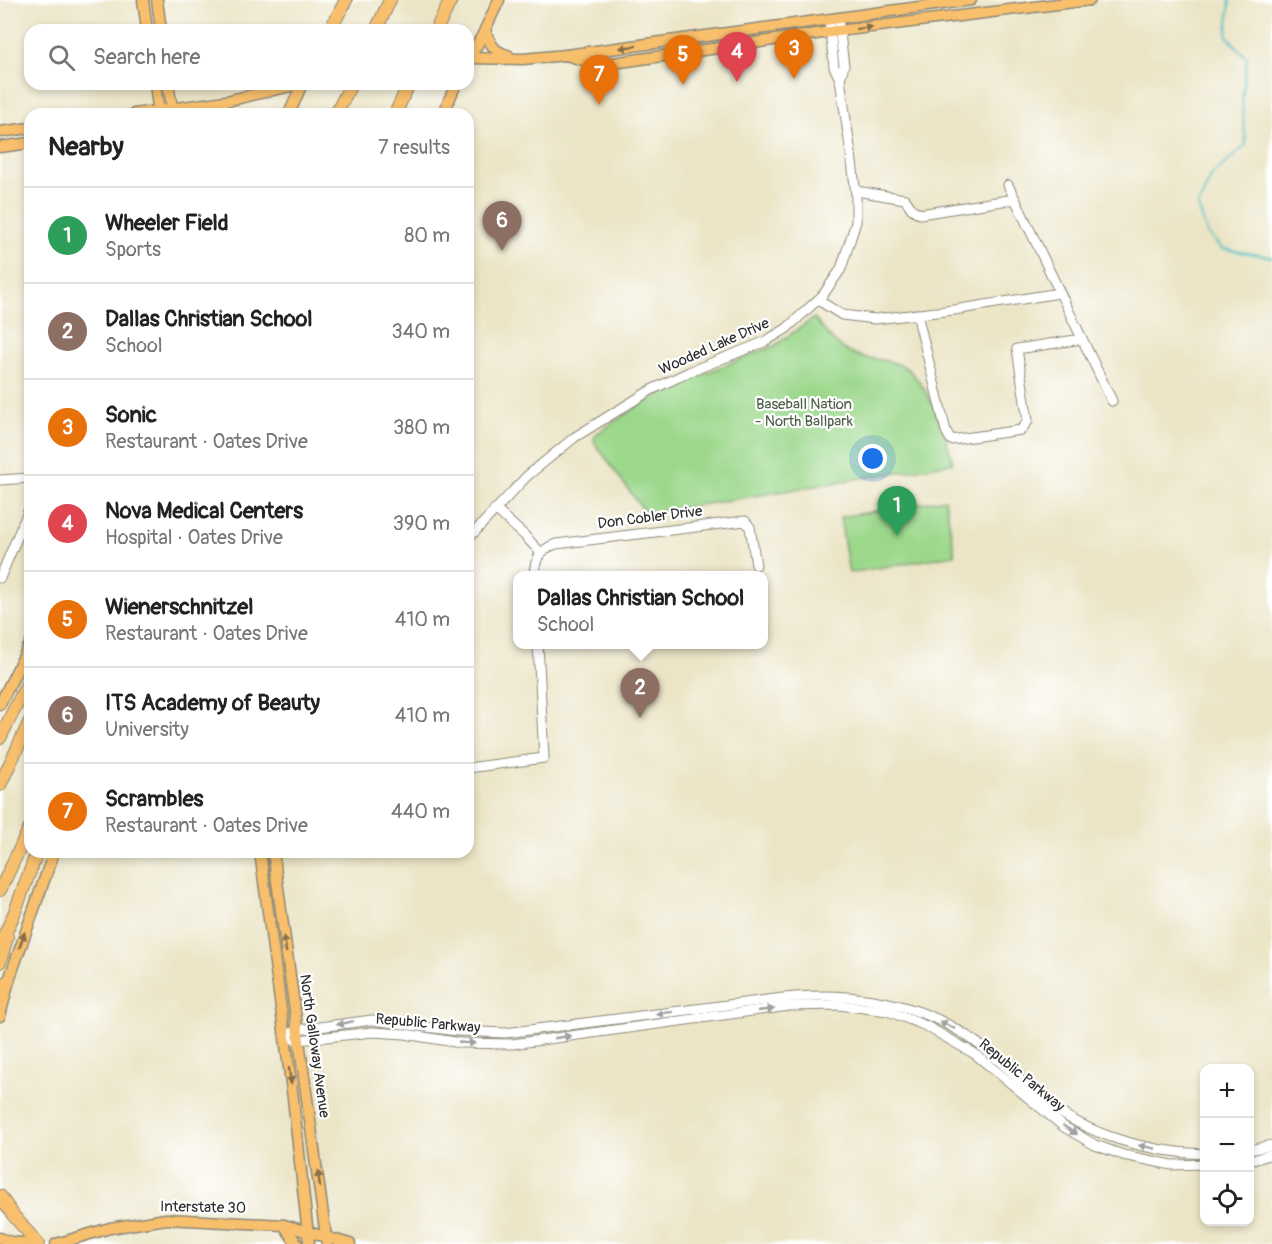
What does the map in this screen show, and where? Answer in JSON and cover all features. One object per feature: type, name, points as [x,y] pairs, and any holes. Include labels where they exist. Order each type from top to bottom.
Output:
[{"type":"highway","points":[[333,24],[346,0]]},
{"type":"highway","points":[[379,24],[390,0]]},
{"type":"highway","points":[[439,24],[451,0]]},
{"type":"highway","points":[[339,108],[348,90]]},
{"type":"highway","points":[[397,108],[406,90]]},
{"type":"highway","points":[[0,738],[24,690]]},
{"type":"highway","points":[[0,785],[24,734]]},
{"type":"highway","points":[[0,890],[24,840]]},
{"type":"highway","points":[[0,945],[35,858]]},
{"type":"highway","points":[[0,962],[14,914]]},
{"type":"highway","points":[[0,996],[9,980]]},
{"type":"highway","points":[[0,1196],[38,1244]]},
{"type":"main road","points":[[143,0],[146,24]]},
{"type":"main road","points":[[157,0],[160,24]]},
{"type":"main road","points":[[474,49],[499,0]]},
{"type":"main road","points":[[474,59],[523,59],[566,55],[971,0]]},
{"type":"main road","points":[[566,55],[598,65],[835,31],[1090,0]]},
{"type":"main road","points":[[485,30],[492,47],[499,53],[523,59]]},
{"type":"main road","points":[[702,37],[703,51]]},
{"type":"main road","points":[[156,90],[158,108]]},
{"type":"main road","points":[[169,90],[172,108]]},
{"type":"main road","points":[[188,108],[275,90]]},
{"type":"main road","points":[[291,108],[299,90]]},
{"type":"main road","points":[[445,108],[453,90]]},
{"type":"main road","points":[[0,132],[24,129]]},
{"type":"main road","points":[[0,147],[24,144]]},
{"type":"main road","points":[[0,704],[24,656]]},
{"type":"main road","points":[[0,1016],[9,980],[52,858]]},
{"type":"main road","name":"North Galloway Avenue","points":[[261,858],[296,1119],[309,1244]]},
{"type":"main road","name":"North Galloway Avenue","points":[[274,858],[326,1240]]},
{"type":"main road","points":[[296,1119],[310,1118]]},
{"type":"main road","name":"Interstate 30","points":[[56,1244],[110,1228],[166,1219],[284,1225],[307,1230],[326,1240],[350,1244]]},
{"type":"main road","points":[[284,1225],[297,1244]]},
{"type":"main road","points":[[0,1238],[11,1242],[31,1244]]},
{"type":"street","name":"Wooded Lake Drive","points":[[474,532],[545,460],[574,437],[651,390],[764,342],[786,329],[824,295],[841,269],[856,222],[855,191],[840,79],[834,67],[833,19]]},
{"type":"street","points":[[1008,185],[1112,401]]},
{"type":"street","points":[[855,191],[905,199],[912,209],[920,214],[1015,199]]},
{"type":"street","points":[[818,300],[842,315],[875,319],[954,310],[1059,293]]},
{"type":"street","points":[[917,314],[946,431],[951,440],[1021,430],[1028,421],[1017,349],[1082,339]]},
{"type":"street","points":[[0,480],[24,478]]},
{"type":"street","points":[[495,509],[541,552],[534,571]]},
{"type":"street","points":[[0,578],[24,521]]},
{"type":"street","name":"Don Cobler Drive","points":[[541,552],[556,544],[744,521],[750,527],[756,565]]},
{"type":"street","points":[[474,767],[544,758],[538,649]]},
{"type":"street","name":"Republic Parkway","points":[[298,1035],[372,1020],[457,1032],[505,1034],[783,998],[807,996],[866,999],[920,1011],[958,1030],[979,1044],[1042,1099],[1078,1124],[1127,1142],[1176,1153],[1200,1154]]},
{"type":"street","name":"Republic Parkway","points":[[284,1036],[373,1032],[405,1034],[461,1043],[512,1044],[789,1006],[838,1005],[888,1011],[916,1021],[975,1054],[1064,1127],[1095,1145],[1123,1155],[1172,1165],[1200,1164]]},
{"type":"street","points":[[405,1034],[408,1024]]},
{"type":"street","points":[[1254,1149],[1272,1144]]},
{"type":"street","points":[[1254,1160],[1272,1154]]},
{"type":"green space","name":"Baseball Nation - North Ballpark","points":[[814,318],[831,338],[850,352],[858,356],[894,362],[912,373],[935,410],[953,463],[646,514],[594,442],[595,435],[635,408],[683,382],[774,346]]},
{"type":"green space","points":[[945,499],[955,555],[849,573],[840,517]]},
{"type":"waterway","points":[[1230,0],[1227,36],[1247,58],[1242,102],[1246,145],[1212,175],[1198,206],[1207,233],[1222,249],[1272,257]]},
{"type":"place","name":"Sonic","points":[[794,79]]},
{"type":"place","name":"Nova Medical Centers","points":[[737,82]]},
{"type":"place","name":"Wienerschnitzel","points":[[683,85]]},
{"type":"place","name":"Scrambles","points":[[599,105]]},
{"type":"place","name":"ITS Academy of Beauty","points":[[502,251]]},
{"type":"place","name":"Wheeler Field","points":[[897,536]]},
{"type":"place","name":"Dallas Christian School","points":[[640,718]]}]
